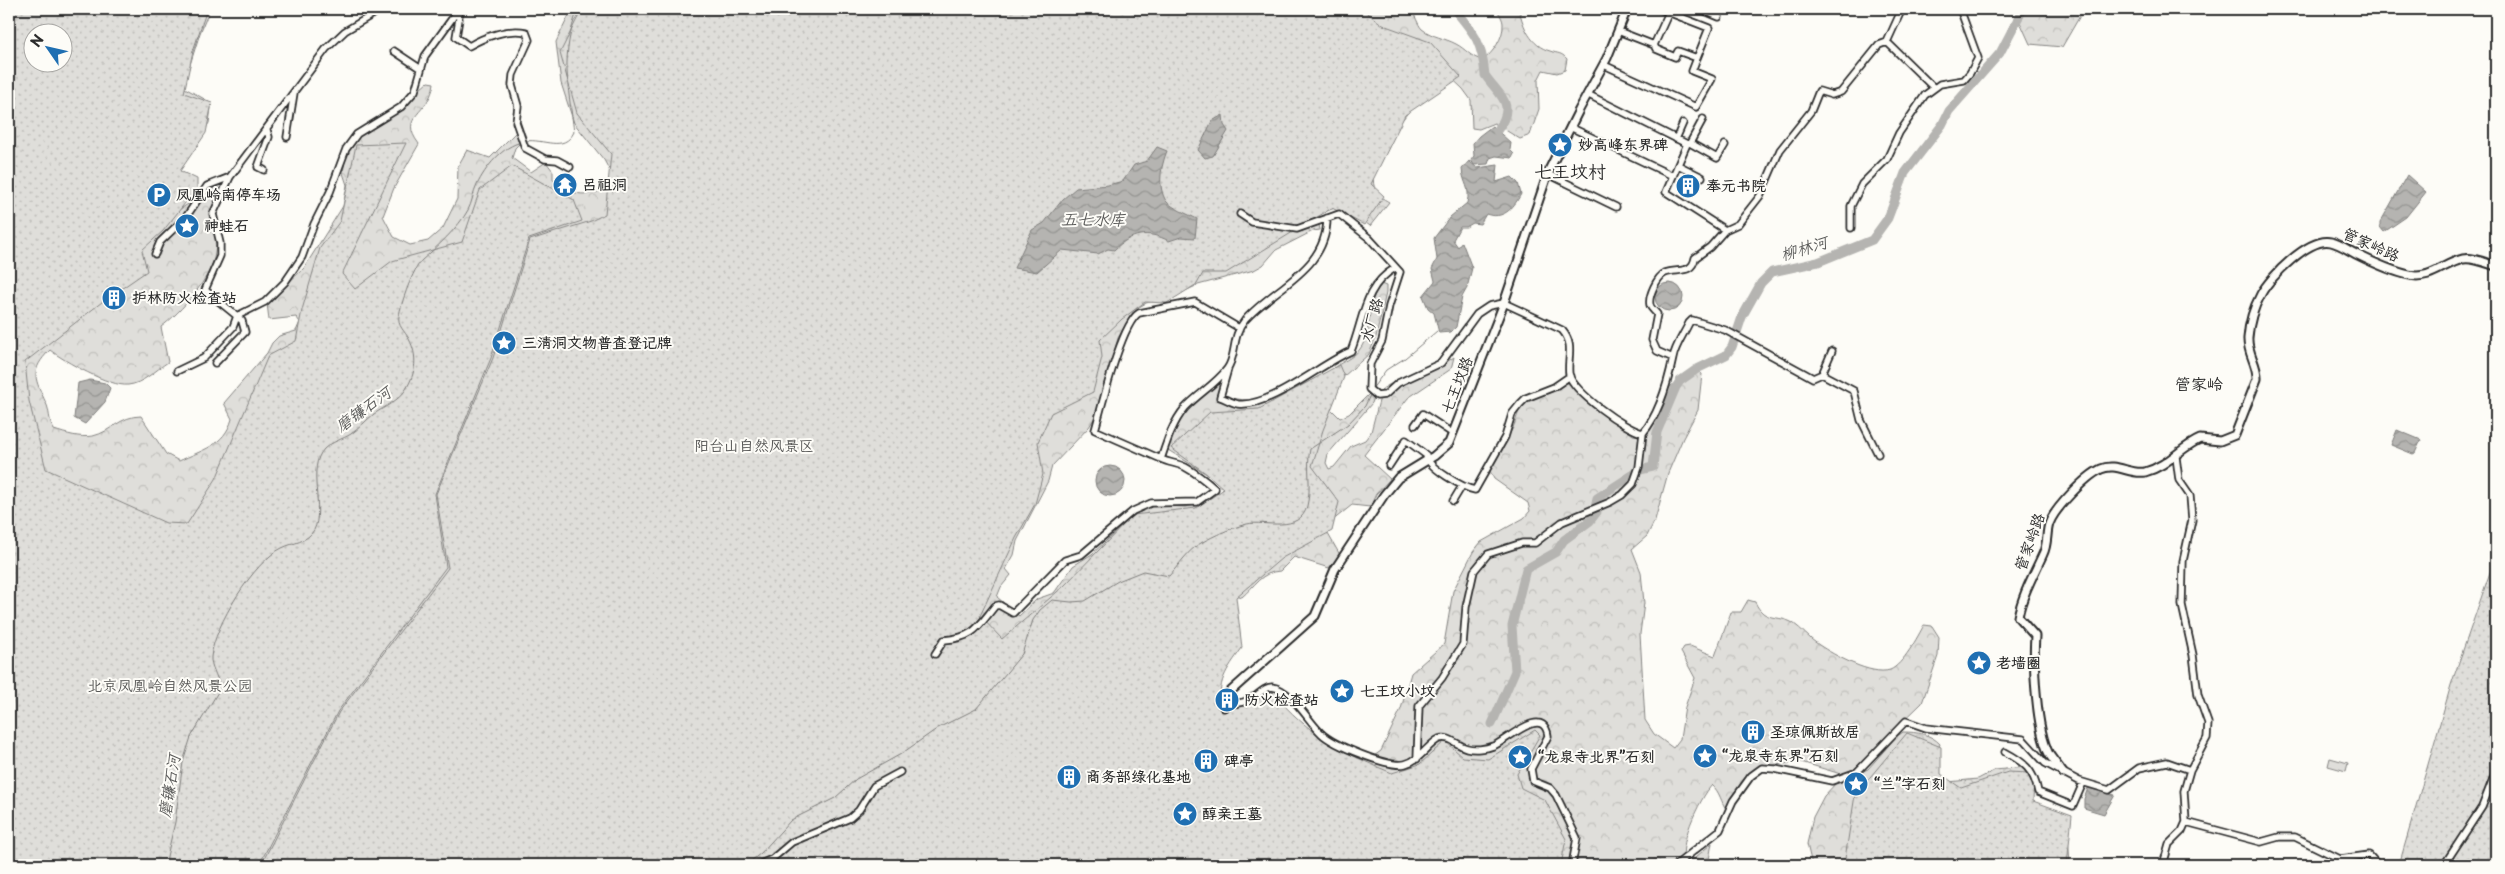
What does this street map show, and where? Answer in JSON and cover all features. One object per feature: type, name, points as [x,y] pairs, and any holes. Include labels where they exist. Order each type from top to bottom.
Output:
[{"type":"street","points":[[215,363],[245,334],[244,326],[237,316],[205,290],[220,256],[220,243],[213,214],[230,177],[326,49],[344,31],[382,9]]},
{"type":"street","points":[[1465,9],[1471,9]]},
{"type":"street","name":"七王坟路","points":[[1224,707],[1222,699],[1315,616],[1335,569],[1384,495],[1398,478],[1426,461],[1449,443],[1504,303],[1548,174],[1570,127],[1604,65],[1627,9]]},
{"type":"street","points":[[1604,65],[1696,107],[1712,79],[1692,71],[1708,28],[1660,9]]},
{"type":"street","points":[[1700,9],[1719,17]]},
{"type":"street","points":[[1672,358],[1657,351],[1652,340],[1658,314],[1651,307],[1652,291],[1662,275],[1667,272],[1685,271],[1694,263],[1695,258],[1710,247],[1725,230],[1738,224],[1760,196],[1780,150],[1811,111],[1819,91],[1832,94],[1841,92],[1879,45],[1887,42],[1902,9]]},
{"type":"street","points":[[1851,228],[1851,206],[1862,184],[1887,159],[1899,132],[1925,95],[1940,84],[1964,80],[1978,58],[1960,9]]},
{"type":"street","points":[[177,371],[204,358],[233,327],[237,316],[265,302],[285,282],[302,257],[346,149],[356,134],[401,107],[415,91],[425,56],[459,10]]},
{"type":"street","points":[[459,10],[456,37],[469,46],[482,38],[517,30],[526,32],[529,40],[513,75],[512,85],[518,106],[516,122],[525,148],[545,159],[557,160],[570,167]]},
{"type":"street","points":[[1654,45],[1669,12]]},
{"type":"street","points":[[1618,31],[1654,45],[1656,49],[1675,57],[1678,51],[1697,58]]},
{"type":"street","points":[[1887,42],[1934,88]]},
{"type":"street","points":[[394,51],[421,69]]},
{"type":"street","points":[[287,137],[294,92]]},
{"type":"street","points":[[1587,94],[1718,158],[1725,145]]},
{"type":"street","points":[[1703,119],[1688,144],[1666,192],[1725,230]]},
{"type":"street","points":[[1676,139],[1683,124]]},
{"type":"street","points":[[1570,127],[1673,176]]},
{"type":"street","points":[[264,170],[258,167],[269,137],[267,130]]},
{"type":"street","points":[[1678,165],[1702,177]]},
{"type":"street","points":[[1548,174],[1616,207]]},
{"type":"street","points":[[155,254],[160,242],[186,217],[207,186],[230,177]]},
{"type":"street","points":[[1240,214],[1252,222],[1297,229],[1327,218],[1339,214],[1349,220],[1374,243],[1395,268],[1382,276],[1368,295],[1360,327],[1351,351],[1336,357],[1305,379],[1264,401],[1239,404],[1220,397],[1239,328],[1266,300],[1303,270],[1321,250],[1327,233],[1327,218]]},
{"type":"street","name":"管家岭路","points":[[2063,772],[2049,754],[2045,742],[2033,671],[2035,636],[2018,617],[2020,605],[2045,550],[2049,524],[2053,516],[2082,484],[2101,469],[2118,467],[2144,472],[2176,457],[2200,439],[2228,440],[2238,432],[2257,379],[2248,341],[2257,303],[2267,284],[2306,248],[2323,242],[2331,242],[2366,259],[2410,275],[2426,275],[2463,259],[2496,266]]},
{"type":"street","name":"水厂路","points":[[1395,268],[1400,272],[1389,306],[1382,341],[1370,364],[1368,374],[1369,389],[1377,396],[1385,395],[1398,383],[1441,363],[1477,314],[1489,306],[1504,303]]},
{"type":"street","points":[[935,654],[944,640],[960,639],[969,635],[981,625],[996,606],[999,605],[1013,613],[1065,560],[1081,555],[1116,523],[1133,511],[1152,503],[1197,502],[1215,489],[1200,476],[1183,466],[1169,463],[1095,430],[1110,372],[1125,332],[1133,318],[1139,313],[1195,302],[1239,328]]},
{"type":"street","points":[[1504,303],[1562,330],[1569,337],[1571,349],[1570,376],[1578,389],[1634,431],[1643,432]]},
{"type":"street","points":[[1417,759],[1420,706],[1442,678],[1463,644],[1466,607],[1474,571],[1482,560],[1494,551],[1522,543],[1536,543],[1562,522],[1615,500],[1629,489],[1638,470],[1643,432],[1648,426],[1666,389],[1672,358],[1692,320],[1725,330],[1743,342],[1812,378],[1822,374],[1832,351]]},
{"type":"street","points":[[1161,459],[1168,436],[1185,408],[1228,368]]},
{"type":"street","points":[[1822,374],[1854,391],[1861,420],[1878,454]]},
{"type":"street","points":[[1388,466],[1406,440],[1426,455],[1426,461],[1462,486],[1472,490],[1478,488],[1486,469],[1505,437],[1512,414],[1520,404],[1526,398],[1554,387],[1570,376]]},
{"type":"street","points":[[1415,425],[1423,414],[1452,433]]},
{"type":"street","points":[[2163,865],[2168,848],[2186,822],[2184,795],[2190,770],[2204,747],[2207,738],[2208,723],[2198,695],[2193,655],[2182,604],[2183,561],[2192,520],[2190,496],[2179,480],[2176,457]]},
{"type":"street","points":[[1453,502],[1462,486]]},
{"type":"street","points":[[1224,707],[1251,700],[1267,688],[1272,687],[1305,712],[1321,734],[1376,761],[1394,765],[1405,764],[1417,759],[1439,739],[1448,739],[1464,748],[1472,750],[1494,746],[1509,735],[1533,723],[1541,724],[1547,731],[1548,736],[1531,769],[1533,781],[1550,788],[1556,795],[1577,838],[1572,865]]},
{"type":"street","points":[[1676,865],[1720,830],[1733,800],[1750,776],[1762,768],[1832,781],[1857,772],[1906,721],[1926,728],[2023,739],[2045,763],[2083,783],[2109,790],[2139,768],[2167,762],[2190,770]]},
{"type":"street","points":[[2005,752],[2020,759],[2033,772],[2038,792],[2073,806],[2083,783]]},
{"type":"street","points":[[2444,865],[2482,806],[2496,770]]},
{"type":"street","points":[[758,865],[772,859],[792,842],[850,818],[859,810],[874,786],[900,772]]},
{"type":"street","points":[[2186,822],[2261,842],[2279,837],[2295,837],[2340,859],[2369,855],[2378,865]]},
{"type":"green space","name":"阳台山自然风景区","points":[[9,9],[210,9],[200,33],[183,87],[208,101],[211,108],[209,123],[176,177],[160,222],[221,183],[223,186],[214,213],[216,243],[213,263],[202,284],[186,304],[161,327],[168,362],[138,382],[120,385],[99,378],[50,350],[39,364],[36,375],[54,430],[78,436],[93,436],[121,421],[141,416],[166,454],[179,461],[211,446],[224,435],[232,419],[224,403],[267,353],[272,343],[279,336],[296,331],[300,322],[296,317],[269,320],[267,303],[304,268],[343,206],[347,185],[343,173],[346,154],[353,140],[403,104],[428,82],[434,83],[431,94],[413,120],[413,134],[419,144],[394,188],[383,216],[394,237],[410,245],[428,241],[443,228],[457,199],[458,166],[467,150],[490,158],[516,132],[524,132],[526,137],[515,148],[512,158],[531,172],[546,162],[553,171],[553,180],[565,188],[581,194],[601,191],[612,175],[604,160],[574,123],[561,83],[556,42],[572,9],[1340,9],[1361,20],[1372,9],[1410,9],[1422,29],[1456,44],[1483,60],[1494,49],[1502,34],[1503,22],[1496,9],[1519,9],[1526,29],[1533,40],[1543,48],[1561,54],[1567,59],[1565,70],[1557,73],[1543,70],[1538,80],[1539,109],[1530,135],[1520,139],[1494,123],[1479,129],[1472,128],[1471,100],[1463,89],[1444,71],[1409,111],[1384,147],[1376,164],[1373,180],[1377,193],[1389,202],[1370,226],[1343,205],[1303,220],[1304,227],[1319,225],[1320,230],[1313,231],[1276,250],[1263,265],[1254,270],[1198,285],[1172,297],[1146,303],[1134,310],[1118,338],[1097,414],[1089,427],[1052,466],[1048,481],[1017,541],[1014,555],[1006,569],[1011,575],[1001,587],[997,597],[1019,616],[1037,599],[1054,593],[1073,566],[1092,554],[1136,513],[1151,505],[1185,507],[1207,502],[1219,496],[1223,489],[1221,483],[1168,450],[1174,427],[1180,417],[1197,398],[1224,374],[1219,395],[1249,400],[1276,396],[1329,372],[1355,354],[1362,346],[1376,292],[1381,284],[1386,286],[1376,337],[1369,354],[1344,376],[1335,391],[1331,409],[1340,418],[1349,414],[1373,390],[1375,395],[1372,403],[1328,454],[1326,463],[1329,469],[1334,467],[1351,446],[1365,440],[1371,432],[1382,389],[1399,380],[1437,367],[1454,357],[1451,369],[1408,398],[1364,455],[1390,479],[1376,494],[1370,507],[1352,505],[1332,521],[1328,534],[1340,555],[1329,568],[1294,557],[1280,571],[1268,574],[1259,580],[1242,597],[1230,594],[1212,708],[1252,698],[1266,690],[1276,689],[1270,697],[1301,726],[1335,744],[1371,758],[1381,751],[1401,709],[1411,673],[1444,644],[1453,591],[1473,552],[1481,542],[1524,518],[1530,511],[1528,503],[1494,479],[1489,469],[1513,428],[1521,405],[1531,396],[1565,381],[1633,435],[1640,436],[1655,418],[1666,392],[1683,377],[1698,371],[1702,374],[1698,410],[1683,438],[1668,473],[1655,520],[1647,536],[1632,549],[1641,572],[1644,603],[1640,634],[1645,720],[1654,734],[1673,748],[1680,739],[1685,707],[1695,678],[1681,652],[1684,647],[1690,646],[1715,656],[1731,612],[1741,612],[1748,600],[1755,602],[1759,609],[1767,616],[1793,623],[1815,643],[1834,654],[1853,664],[1873,670],[1890,670],[1895,667],[1910,650],[1924,625],[1932,626],[1939,637],[1938,656],[1922,703],[1853,770],[1841,774],[1801,762],[1766,766],[1741,785],[1727,811],[1712,785],[1701,801],[1690,824],[1683,858],[1686,865],[9,865]]},
{"type":"green space","name":"北京凤凰岭自然风景公园","points":[[9,9],[207,9],[193,51],[184,93],[212,103],[206,133],[180,171],[197,179],[197,188],[163,231],[142,250],[147,271],[102,302],[25,362],[29,401],[46,469],[166,523],[187,524],[216,479],[268,356],[296,341],[302,310],[320,248],[340,221],[356,145],[406,143],[342,274],[355,289],[392,261],[462,242],[480,190],[512,166],[574,200],[582,221],[529,239],[491,358],[435,494],[446,567],[338,711],[259,865],[9,865]]},
{"type":"green space","name":"阳台山自然风景区","points":[[582,9],[1362,9],[1383,25],[1430,42],[1461,77],[1405,115],[1371,184],[1384,196],[1364,225],[1332,208],[1226,273],[1203,273],[1197,284],[1167,303],[1145,302],[1122,319],[1100,340],[1102,357],[1093,392],[1051,413],[1038,442],[1043,474],[1035,504],[1016,538],[980,616],[1002,639],[1064,586],[1133,515],[1196,508],[1224,489],[1171,448],[1210,412],[1259,409],[1339,365],[1344,377],[1323,430],[1312,466],[1339,502],[1332,531],[1282,558],[1236,597],[1242,648],[1227,670],[1221,684],[1220,701],[1222,711],[1251,693],[1272,692],[1299,720],[1327,741],[1357,758],[1392,773],[1420,764],[1445,741],[1463,757],[1488,759],[1535,730],[1540,735],[1517,774],[1521,788],[1545,800],[1566,839],[1561,865],[261,865],[339,712],[448,568],[436,494],[493,358],[530,240],[591,221],[605,214],[611,154],[577,113],[560,53]]},
{"type":"green space","points":[[2012,9],[2084,9],[2062,47],[2030,44],[2016,13]]},
{"type":"green space","points":[[2496,555],[2496,865],[2399,865],[2451,685]]},
{"type":"green space","points":[[1903,732],[1923,734],[1940,744],[1932,765],[1948,782],[1978,779],[1995,770],[2025,767],[2037,790],[2024,796],[2068,834],[2070,865],[1812,865],[1807,844],[1813,817],[1824,796],[1837,782],[1868,769],[1896,737]]},
{"type":"green space","points":[[1907,733],[1941,747],[1941,774],[1961,788],[2008,772],[2029,773],[2034,781],[2033,801],[2072,815],[2067,865],[1844,865],[1855,795]]},
{"type":"green space","points":[[2330,758],[2348,763],[2346,771],[2328,766]]},
{"type":"green space","points":[[1712,843],[1708,865],[1687,865]]},
{"type":"water","points":[[1223,115],[1224,125],[1228,131],[1213,156],[1205,158],[1198,150],[1212,121]]},
{"type":"water","points":[[1492,126],[1511,143],[1510,150],[1514,154],[1512,158],[1496,156],[1490,158],[1488,164],[1474,165],[1471,160],[1474,156],[1473,143]]},
{"type":"water","name":"五七水库","points":[[1157,147],[1167,151],[1161,176],[1163,195],[1172,206],[1197,219],[1195,238],[1181,237],[1169,241],[1154,235],[1140,235],[1120,244],[1114,250],[1108,249],[1098,254],[1062,250],[1037,272],[1014,268],[1032,230],[1044,223],[1063,199],[1076,188],[1108,185],[1123,181],[1134,165],[1147,161]]},
{"type":"water","points":[[1469,161],[1477,168],[1498,165],[1496,182],[1512,177],[1518,183],[1521,194],[1507,212],[1498,216],[1486,214],[1480,224],[1473,223],[1466,227],[1460,227],[1453,240],[1458,247],[1462,242],[1472,268],[1467,288],[1462,297],[1456,327],[1451,332],[1439,333],[1434,313],[1428,308],[1423,296],[1435,281],[1432,269],[1437,259],[1434,238],[1450,217],[1467,203],[1468,193],[1462,169]]},
{"type":"water","points":[[2407,175],[2426,192],[2406,217],[2384,232],[2380,227],[2380,223]]},
{"type":"water","points":[[1669,283],[1679,287],[1683,297],[1679,307],[1669,311],[1659,307],[1655,297],[1659,287]]},
{"type":"water","points":[[90,380],[105,383],[110,388],[105,402],[85,424],[74,418],[78,383]]},
{"type":"water","points":[[2397,430],[2421,440],[2415,453],[2413,454],[2391,445]]},
{"type":"water","points":[[1110,466],[1120,471],[1125,481],[1120,491],[1110,496],[1100,491],[1095,481],[1100,471]]},
{"type":"water","points":[[2088,788],[2115,795],[2104,814],[2084,808],[2084,799]]},
{"type":"waterway","name":"磨镰石河","points":[[526,141],[565,142],[574,132],[568,84],[567,56],[572,26],[578,9]]},
{"type":"waterway","points":[[1454,9],[1476,39],[1482,54],[1485,75],[1504,101],[1506,114],[1497,131]]},
{"type":"waterway","name":"柳林河","points":[[1596,503],[1597,498],[1640,470],[1653,467],[1657,432],[1676,387],[1680,381],[1697,369],[1726,355],[1732,347],[1742,317],[1761,283],[1772,272],[1818,262],[1872,240],[1888,218],[1905,173],[1942,125],[1949,111],[2000,53],[2023,9]]},
{"type":"waterway","name":"磨镰石河","points":[[219,685],[211,657],[219,629],[227,612],[248,580],[271,555],[282,548],[304,540],[314,530],[318,511],[316,467],[324,449],[357,430],[374,414],[396,400],[403,393],[412,377],[415,364],[414,352],[409,339],[400,326],[399,320],[400,310],[411,278],[422,260],[447,237],[464,217],[477,185],[489,165],[508,148],[522,142]]},
{"type":"waterway","points":[[1372,389],[1386,370],[1405,358],[1437,331]]},
{"type":"waterway","points":[[746,865],[761,853],[791,820],[835,798],[856,779],[901,754],[938,728],[976,709],[1022,654],[1033,620],[1040,610],[1052,600],[1085,601],[1118,581],[1143,571],[1169,576],[1196,546],[1223,532],[1247,524],[1281,524],[1297,520],[1303,515],[1307,506],[1310,449],[1348,424],[1365,406],[1371,393]]},
{"type":"waterway","points":[[1492,724],[1515,671],[1512,626],[1526,569],[1556,552],[1564,540],[1590,521],[1597,512]]},
{"type":"waterway","name":"磨镰石河","points":[[165,865],[175,822],[183,762],[191,737],[218,692]]},
{"type":"waterway","points":[[1690,860],[1694,865]]},
{"type":"place","name":"妙高峰东界碑","points":[[1560,145]]},
{"type":"place","name":"吕祖洞","points":[[565,185]]},
{"type":"place","name":"奉元书院","points":[[1688,186]]},
{"type":"place","name":"凤凰岭南停车场","points":[[159,195]]},
{"type":"place","name":"神蛙石","points":[[187,226]]},
{"type":"place","name":"护林防火检查站","points":[[114,298]]},
{"type":"place","name":"三清洞文物普查登记牌","points":[[504,343]]},
{"type":"place","name":"老墙圈","points":[[1979,663]]},
{"type":"place","name":"七王坟小坟","points":[[1342,691]]},
{"type":"place","name":"防火检查站","points":[[1227,700]]},
{"type":"place","name":"圣琼佩斯故居","points":[[1753,732]]},
{"type":"place","name":"“龙泉寺东界”石刻","points":[[1705,756]]},
{"type":"place","name":"“龙泉寺北界”石刻","points":[[1520,757]]},
{"type":"place","name":"碑亭","points":[[1206,761]]},
{"type":"place","name":"商务部绿化基地","points":[[1069,777]]},
{"type":"place","name":"“兰”字石刻","points":[[1856,784]]},
{"type":"place","name":"醇亲王墓","points":[[1185,814]]},
{"type":"district","name":"七王坟村","points":[[1570,172]]},
{"type":"district","name":"管家岭","points":[[2199,384]]}]
